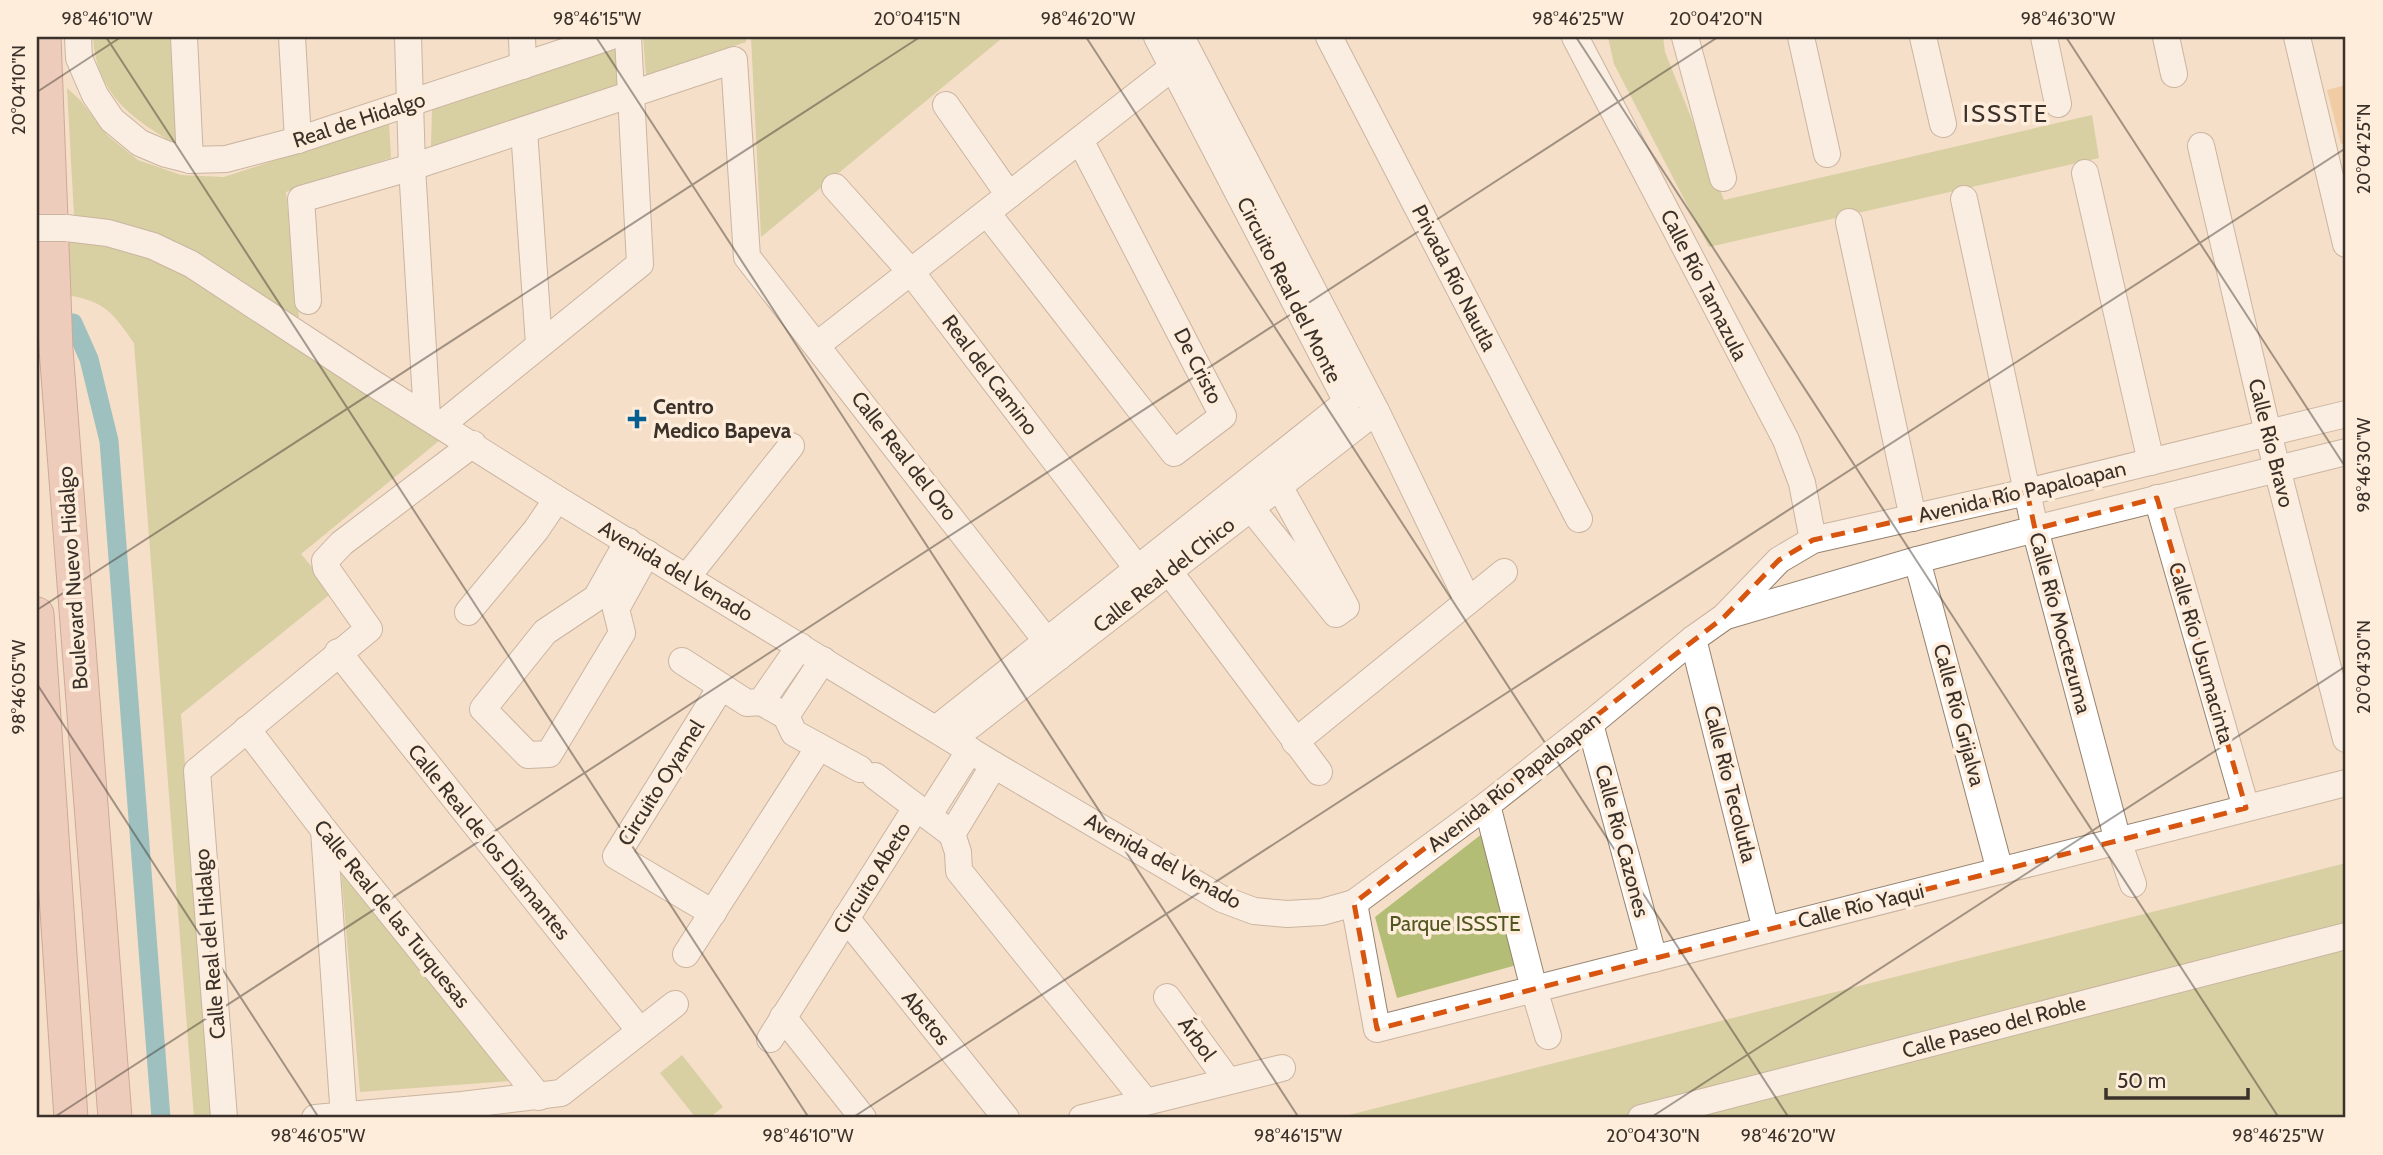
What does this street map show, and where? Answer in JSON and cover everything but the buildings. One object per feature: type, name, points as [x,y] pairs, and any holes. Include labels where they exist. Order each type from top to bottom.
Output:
[{"type":"main road","name":"Boulevard Nuevo Hidalgo","points":[[44,37],[56,349],[114,1118]]},
{"type":"main road","name":"Boulevard Nuevo Hidalgo","points":[[37,614],[71,1118]]},
{"type":"street","name":"Real de Hidalgo","points":[[78,37],[79,58],[95,95],[112,120],[140,143],[190,160],[226,159],[298,140],[609,37]]},
{"type":"street","points":[[184,37],[190,160]]},
{"type":"street","points":[[292,37],[298,140]]},
{"type":"street","points":[[408,37],[412,167],[434,420]]},
{"type":"street","points":[[522,37],[523,66]]},
{"type":"street","points":[[434,420],[539,344],[640,264],[628,37]]},
{"type":"street","name":"Circuito Real del Monte","points":[[1154,564],[1347,402],[1157,37]]},
{"type":"street","name":"Circuito Real del Monte","points":[[1181,37],[1376,411],[1468,601]]},
{"type":"street","name":"Privada Río Nautla","points":[[1329,37],[1579,519]]},
{"type":"street","name":"Calle Río Tamazula","points":[[1575,37],[1786,440],[1802,483],[1812,540]]},
{"type":"street","points":[[1685,37],[1723,178]]},
{"type":"street","points":[[1801,37],[1827,154]]},
{"type":"street","points":[[1923,37],[1943,124]]},
{"type":"street","points":[[2044,37],[2058,104]]},
{"type":"street","points":[[2166,37],[2174,74]]},
{"type":"street","points":[[2297,37],[2337,164],[2346,244]]},
{"type":"street","name":"Calle Real del Oro","points":[[630,95],[734,60],[747,257],[1053,648]]},
{"type":"street","points":[[817,345],[1173,67]]},
{"type":"street","points":[[307,301],[301,199],[412,167],[630,95]]},
{"type":"street","points":[[946,105],[1009,195]]},
{"type":"street","points":[[524,130],[539,344]]},
{"type":"street","name":"De Cristo","points":[[987,213],[1174,453],[1223,416],[1080,140]]},
{"type":"street","name":"Calle Río Bravo","points":[[2201,146],[2268,433],[2346,738]]},
{"type":"street","points":[[2085,173],[2151,462]]},
{"type":"street","name":"Real del Camino","points":[[835,187],[911,272],[1154,564]]},
{"type":"street","name":"Calle Río Moctezuma","points":[[1964,199],[2035,529],[2118,841],[2133,884]]},
{"type":"street","points":[[1849,222],[1913,518]]},
{"type":"street","name":"Avenida del Venado","points":[[37,228],[108,233],[153,246],[191,264],[558,499],[994,765],[1222,899],[1254,911],[1287,914]]},
{"type":"street","name":"Calle Real del Chico","points":[[922,812],[953,739],[1053,648],[1154,564],[1251,508],[1376,411]]},
{"type":"street","name":"Avenida Río Papaloapan","points":[[1287,914],[1322,912],[1354,903],[1487,806],[1693,639],[1724,617],[1779,560],[1812,540],[2027,492],[2346,414]]},
{"type":"street","points":[[247,729],[369,629],[326,568],[325,561],[342,543],[473,444]]},
{"type":"street","points":[[687,578],[791,446]]},
{"type":"street","name":"Avenida Río Papaloapan","points":[[1724,617],[1917,560],[2346,452]]},
{"type":"street","points":[[1251,508],[1336,614],[1346,607],[1279,486]]},
{"type":"street","name":"Calle Río Usumacinta","points":[[2157,498],[2246,808]]},
{"type":"street","points":[[468,612],[536,530],[558,499]]},
{"type":"street","points":[[606,603],[622,633],[549,754],[528,755],[483,709],[545,632],[606,603],[638,547]]},
{"type":"street","name":"Calle Río Grijalva","points":[[1917,560],[2000,871]]},
{"type":"street","points":[[1154,564],[1318,772]]},
{"type":"street","points":[[1294,742],[1504,572]]},
{"type":"street","name":"Calle Río Tecolutla","points":[[1693,639],[1766,930]]},
{"type":"street","points":[[761,702],[800,646]]},
{"type":"street","name":"Calle Real de los Diamantes","points":[[338,652],[640,1031]]},
{"type":"street","points":[[786,716],[823,660]]},
{"type":"street","points":[[682,662],[747,703],[761,702],[786,716],[794,733],[867,773],[922,812]]},
{"type":"street","name":"Circuito Oyamel","points":[[713,913],[616,856],[721,687]]},
{"type":"street","name":"Calle Río Cazones","points":[[1590,724],[1654,958]]},
{"type":"street","name":"Calle Real del Hidalgo","points":[[224,1118],[197,771],[247,729]]},
{"type":"street","name":"Calle Real de las Turquesas","points":[[247,729],[324,830],[539,1097]]},
{"type":"street","points":[[686,954],[819,747]]},
{"type":"street","points":[[994,765],[953,834],[959,871],[1145,1101]]},
{"type":"street","name":"Calle Río Yaqui","points":[[1354,903],[1377,1029],[2346,783]]},
{"type":"street","points":[[1487,806],[1548,1036]]},
{"type":"street","name":"Circuito Abeto","points":[[863,1118],[777,1028],[846,918],[922,812],[953,834]]},
{"type":"street","points":[[324,830],[344,1117]]},
{"type":"street","name":"Abetos","points":[[846,918],[1006,1118]]},
{"type":"street","name":"Calle Paseo del Roble","points":[[1641,1118],[2346,936]]},
{"type":"street","name":"Árbol","points":[[1167,997],[1228,1082]]},
{"type":"street","points":[[315,1118],[463,1112],[561,1093],[675,1004]]},
{"type":"street","points":[[1082,1118],[1282,1068]]},
{"type":"highlighted area","points":[[2027,492],[2035,529],[2157,498],[2246,808],[1377,1029],[1354,903],[1724,617],[1779,560],[1813,540]]},
{"type":"green space","points":[[93,37],[171,37],[177,145],[145,125],[119,103],[101,74]]},
{"type":"green space","points":[[643,37],[746,37],[746,42],[646,75]]},
{"type":"green space","points":[[751,37],[1000,37],[1001,39],[761,237]]},
{"type":"green space","points":[[1608,37],[1663,37],[1665,52],[1724,200],[2092,115],[2099,158],[1709,247],[1614,64]]},
{"type":"green space","points":[[618,47],[621,83],[431,147],[432,109]]},
{"type":"green space","points":[[67,88],[108,136],[138,160],[181,175],[224,177],[389,123],[391,158],[286,192],[299,317],[289,318],[105,220],[74,215]]},
{"type":"green space","points":[[69,238],[111,243],[187,270],[440,440],[301,554],[333,592],[181,714],[213,1118],[194,1118],[134,343],[107,310],[91,301],[67,295],[57,244]]},
{"type":"green space","name":"Parque ISSSTE","points":[[1487,830],[1524,963],[1397,998],[1375,917]]},
{"type":"green space","points":[[2346,863],[2346,1118],[1337,1118]]},
{"type":"green space","points":[[341,871],[511,1081],[360,1092]]},
{"type":"green space","points":[[682,1055],[723,1107],[709,1118],[696,1118],[660,1073]]},
{"type":"waterway","points":[[37,322],[73,323],[89,359],[109,441],[161,1118]]},
{"type":"place","name":"Centro Medico Bapeva","points":[[637,419]]},
{"type":"district","name":"ISSSTE","points":[[2006,114]]}]
